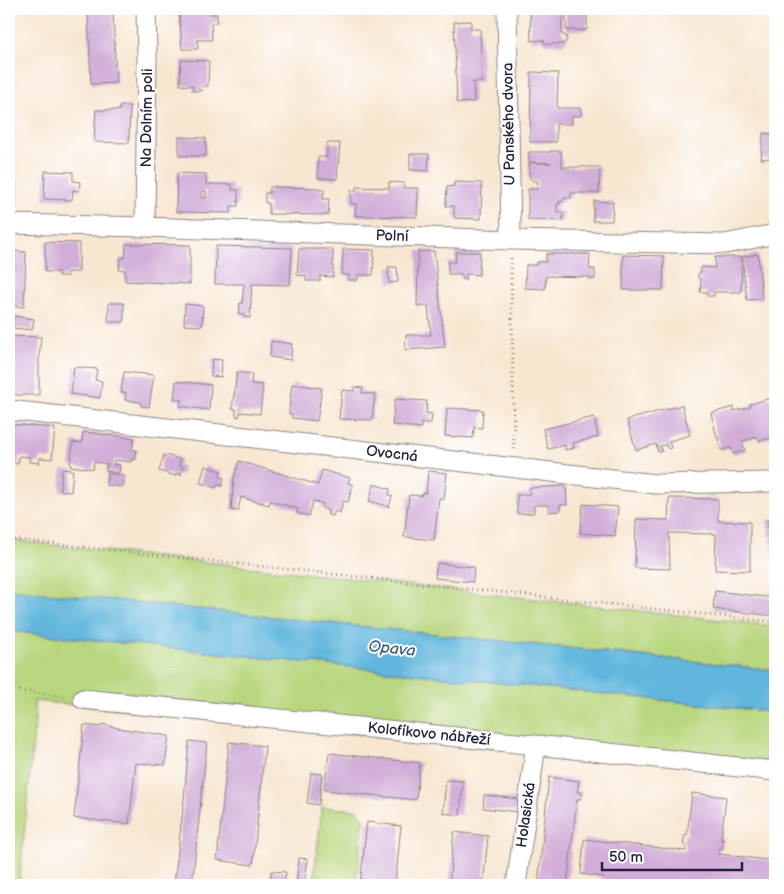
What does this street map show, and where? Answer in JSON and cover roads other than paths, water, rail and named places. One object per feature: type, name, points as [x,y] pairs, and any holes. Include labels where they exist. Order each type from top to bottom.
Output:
[{"type":"street","name":"Na Dolním poli","points":[[145,227],[146,9]]},
{"type":"street","name":"U Panského dvora","points":[[507,9],[511,240]]},
{"type":"street","name":"Polní","points":[[9,224],[511,240],[725,244],[775,234]]},
{"type":"street","name":"Ovocná","points":[[9,410],[656,484],[775,482]]},
{"type":"street","name":"Kolofíkovo nábřeží","points":[[83,699],[775,771]]},
{"type":"street","name":"Holasická","points":[[516,885],[536,745]]},
{"type":"water","name":"Opava","points":[[9,589],[775,670],[775,712],[9,631]]}]
